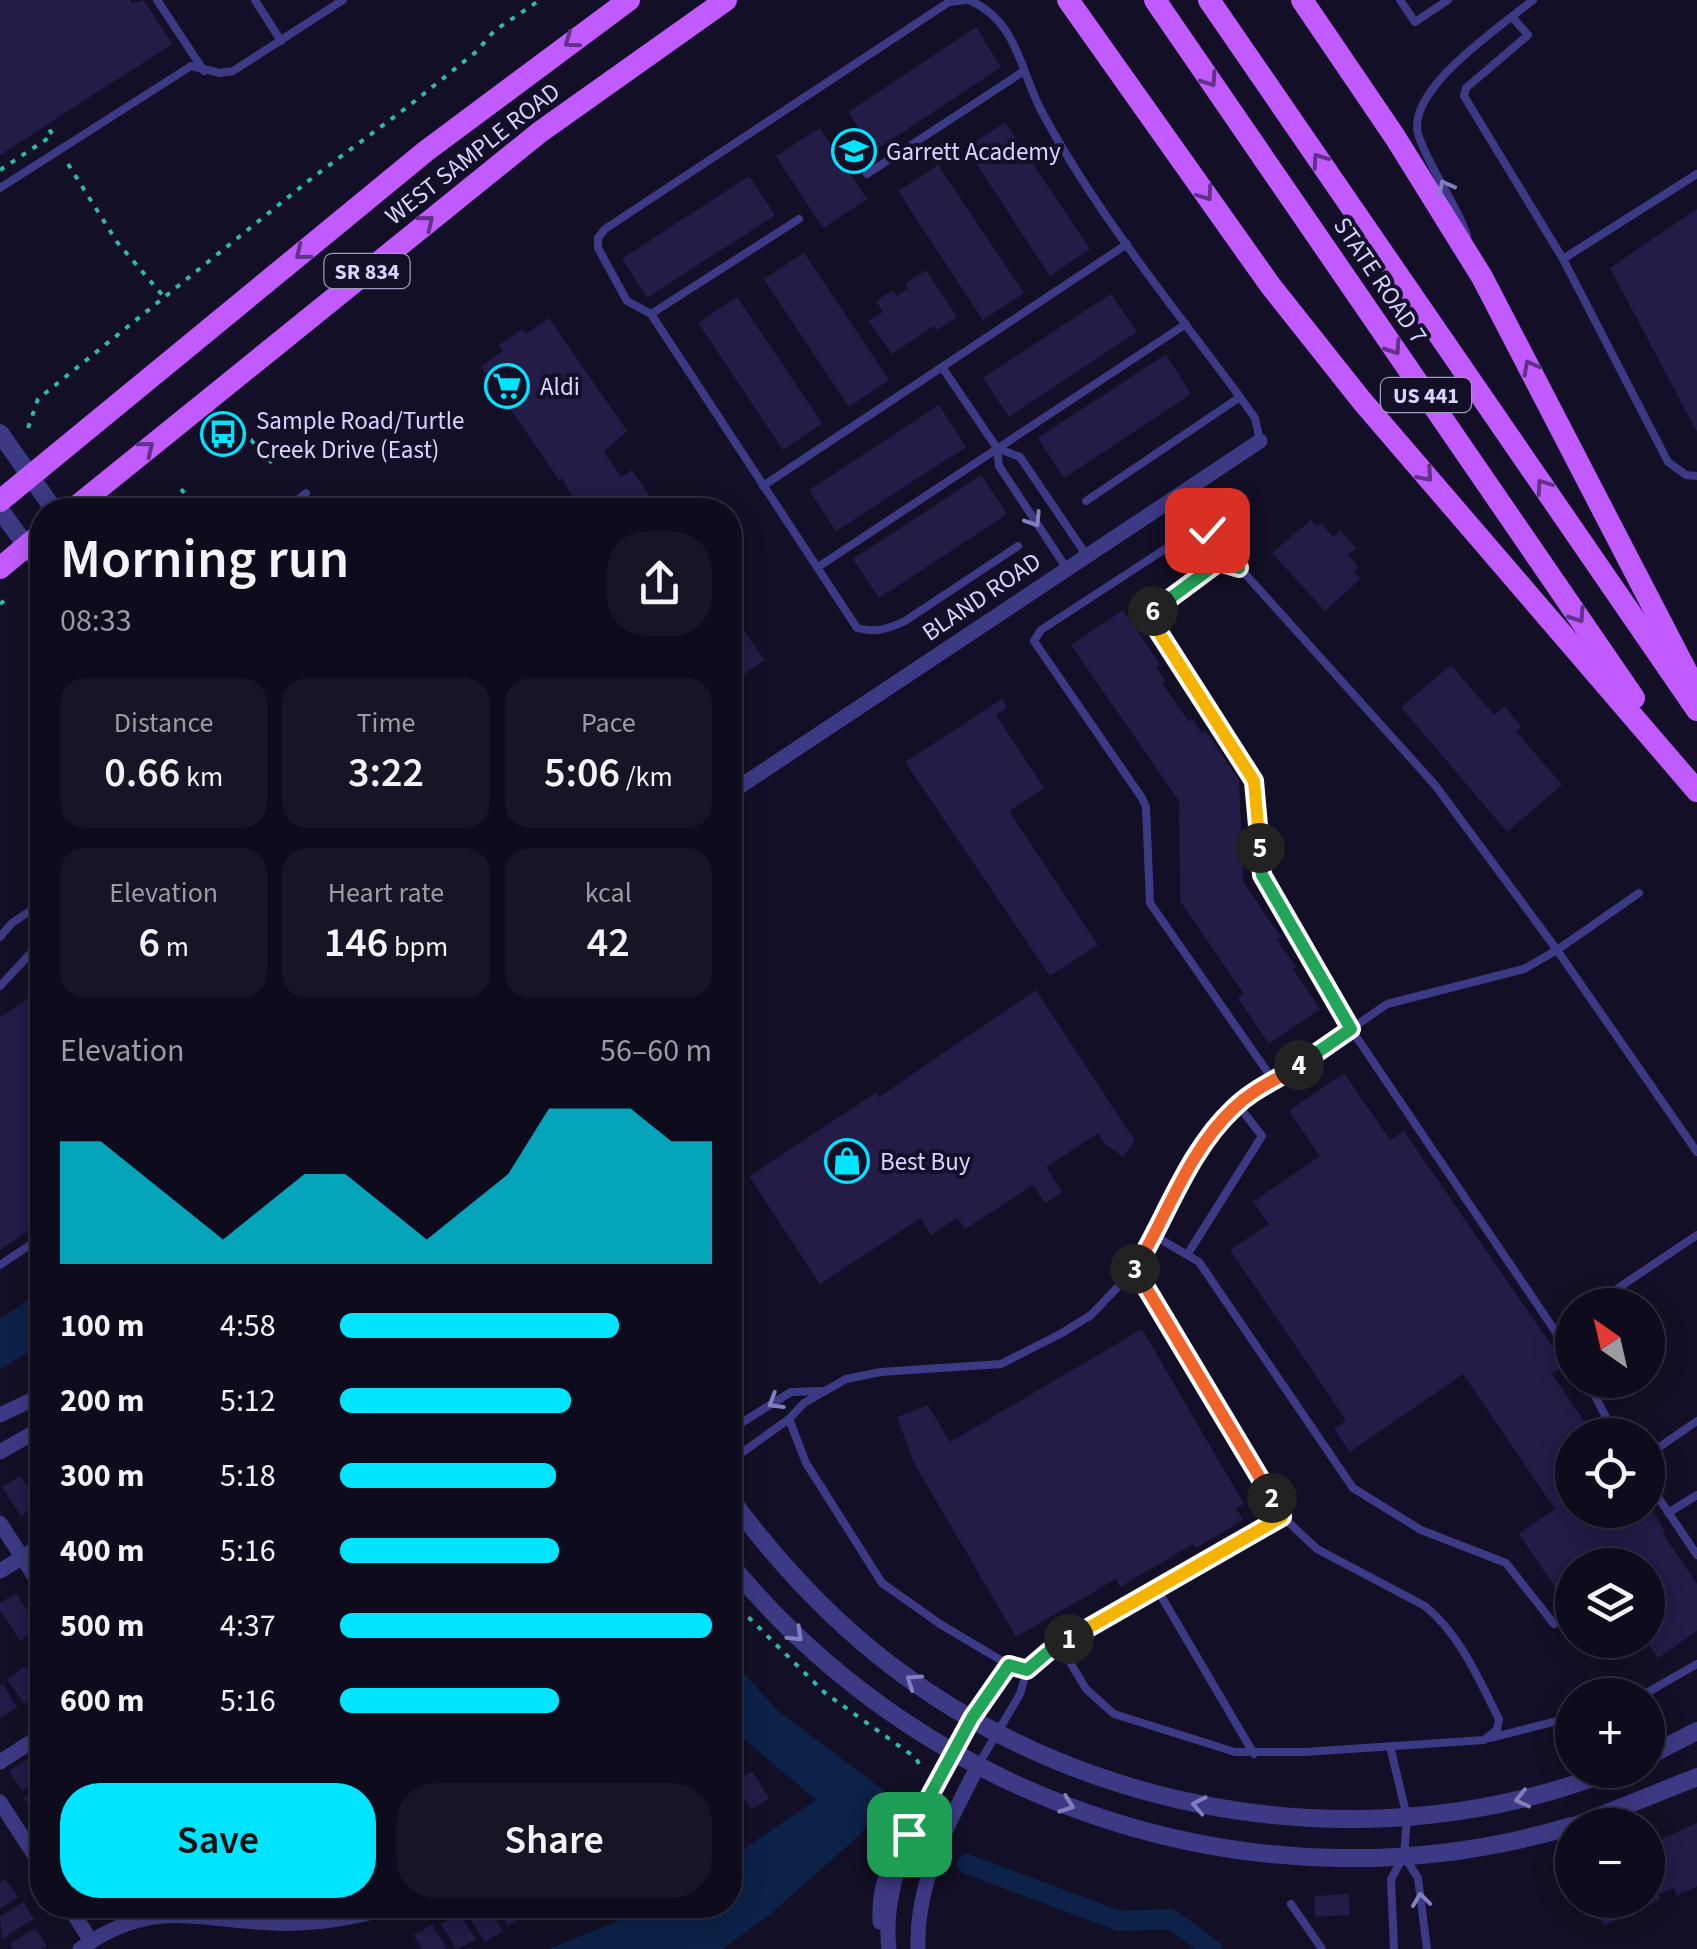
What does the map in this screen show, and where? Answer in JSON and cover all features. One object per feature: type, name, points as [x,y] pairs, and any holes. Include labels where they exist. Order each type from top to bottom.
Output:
[{"type":"main road","name":"WEST SAMPLE ROAD","points":[[0,501],[426,151],[629,0]]},
{"type":"main road","name":"WEST SAMPLE ROAD","points":[[87,498],[540,132],[726,0]]},
{"type":"main road","points":[[1068,0],[1270,285],[1362,401],[1697,790]]},
{"type":"main road","name":"STATE ROAD 7","points":[[1155,0],[1697,790]]},
{"type":"main road","name":"STATE ROAD 7","points":[[1209,0],[1697,710]]},
{"type":"main road","points":[[1302,0],[1395,137],[1482,277],[1697,692]]},
{"type":"main road","points":[[0,568],[30,544]]},
{"type":"street","points":[[0,432],[46,498]]},
{"type":"street","name":"BLAND ROAD","points":[[742,785],[1260,442]]},
{"type":"street","points":[[0,510],[30,536]]},
{"type":"street","points":[[0,1415],[30,1401]]},
{"type":"street","points":[[0,1452],[30,1435]]},
{"type":"street","points":[[742,1514],[820,1604],[895,1669],[996,1732],[1077,1770],[1155,1796],[1193,1804],[1323,1819],[1407,1817],[1522,1799],[1557,1788]]},
{"type":"street","points":[[0,1522],[30,1569]]},
{"type":"street","points":[[0,1571],[30,1552]]},
{"type":"street","points":[[742,1577],[789,1629],[851,1684],[952,1752],[977,1768],[1112,1821],[1193,1842],[1313,1857],[1404,1856],[1495,1844],[1555,1830]]},
{"type":"street","points":[[1665,1747],[1697,1731]]},
{"type":"street","points":[[0,1762],[30,1743]]},
{"type":"street","points":[[889,1947],[884,1911],[906,1843],[952,1752]]},
{"type":"street","points":[[918,1949],[919,1913],[938,1849],[977,1768]]},
{"type":"street","points":[[1620,1808],[1697,1777]]},
{"type":"street","points":[[0,1802],[30,1848]]},
{"type":"street","points":[[884,1911],[919,1913]]},
{"type":"street","points":[[74,1918],[86,1945],[129,1920],[142,1918]]},
{"type":"street","points":[[262,1918],[299,1923],[326,1918]]},
{"type":"lane","points":[[157,0],[204,71]]},
{"type":"lane","points":[[255,0],[281,41]]},
{"type":"lane","points":[[0,188],[192,66],[204,71],[233,70],[343,0]]},
{"type":"lane","points":[[1018,546],[906,622],[870,632],[857,628],[651,314],[626,301],[601,260],[598,238],[604,228],[948,2],[968,0],[984,6],[1011,38],[1046,120],[1127,244],[1255,418],[1260,442]]},
{"type":"lane","points":[[1400,0],[1415,22],[1448,0]]},
{"type":"lane","points":[[1482,277],[1460,215],[1416,133],[1421,103],[1439,79],[1533,0]]},
{"type":"lane","points":[[1512,17],[1528,35],[1466,88],[1464,96],[1563,259],[1668,462],[1686,475],[1697,476]]},
{"type":"lane","points":[[867,174],[1024,71]]},
{"type":"lane","points":[[1563,259],[1697,174]]},
{"type":"lane","points":[[651,314],[799,219]]},
{"type":"lane","points":[[763,486],[1127,244]]},
{"type":"lane","points":[[818,567],[1186,324]]},
{"type":"lane","points":[[942,367],[998,448],[999,466],[1067,569]]},
{"type":"lane","points":[[1086,501],[1240,397]]},
{"type":"lane","points":[[998,448],[1020,456],[1087,556]]},
{"type":"lane","points":[[300,498],[306,493]]},
{"type":"lane","points":[[1273,1080],[1150,902],[1146,808],[1142,798],[1034,641],[1041,630],[1191,532],[1207,530],[1431,779],[1557,950],[1697,1152]]},
{"type":"lane","points":[[1239,568],[1219,562],[1156,607],[1151,620],[1254,781],[1262,875],[1351,1029],[1555,1331]]},
{"type":"lane","points":[[742,1452],[789,1419],[804,1403],[846,1380],[881,1372],[1001,1364],[1091,1315],[1134,1270],[1190,1166],[1238,1104],[1387,1004],[1524,968],[1639,893]]},
{"type":"lane","points":[[0,937],[12,922],[30,910]]},
{"type":"lane","points":[[0,986],[30,954]]},
{"type":"lane","points":[[1187,1255],[1262,1136],[1238,1104]]},
{"type":"lane","points":[[1618,1288],[1697,1234]]},
{"type":"lane","points":[[1154,1236],[1199,1262],[1353,1488],[1421,1530],[1506,1563],[1554,1624]]},
{"type":"lane","points":[[0,1265],[30,1245]]},
{"type":"lane","points":[[1134,1270],[1282,1517],[1317,1549],[1425,1606],[1456,1636],[1499,1719],[1496,1730],[1484,1740]]},
{"type":"lane","points":[[742,1423],[792,1392],[826,1390]]},
{"type":"lane","points":[[789,1419],[806,1463],[882,1583],[940,1624],[1009,1665],[1027,1670]]},
{"type":"lane","points":[[1665,1444],[1697,1422]]},
{"type":"lane","points":[[1668,1513],[1697,1495]]},
{"type":"lane","points":[[1665,1508],[1697,1555]]},
{"type":"lane","points":[[977,1768],[1020,1694],[1027,1670],[1063,1643],[1282,1517]]},
{"type":"lane","points":[[1157,1589],[1254,1754]]},
{"type":"lane","points":[[1063,1643],[1086,1689],[1114,1714],[1235,1752],[1484,1740],[1555,1721]]},
{"type":"lane","points":[[1665,1682],[1697,1664]]},
{"type":"lane","points":[[952,1752],[1009,1665]]},
{"type":"lane","points":[[1390,1746],[1407,1817],[1404,1856],[1391,1879],[1394,1949]]},
{"type":"lane","points":[[1404,1856],[1418,1878],[1427,1949]]},
{"type":"lane","points":[[1291,1904],[1322,1949]]},
{"type":"path","points":[[28,428],[38,399],[374,130],[410,106],[494,31],[540,0]]},
{"type":"path","points":[[0,170],[53,135],[46,125]]},
{"type":"path","points":[[68,164],[117,242],[164,297]]},
{"type":"path","points":[[238,441],[251,440],[273,464]]},
{"type":"path","points":[[181,489],[188,498]]},
{"type":"path","points":[[0,604],[8,597]]},
{"type":"path","points":[[742,1611],[826,1693],[916,1758],[921,1763],[920,1775]]},
{"type":"path","points":[[886,1842],[903,1808]]},
{"type":"water","points":[[30,1299],[30,1351],[0,1370],[0,1319]]},
{"type":"water","points":[[742,1671],[778,1711],[886,1792],[861,1834],[768,1916],[722,1949],[549,1949],[625,1918],[742,1918],[742,1850],[816,1800],[742,1737]]},
{"type":"building","points":[[0,0],[144,0],[172,44],[0,155]]},
{"type":"building","points":[[976,27],[1001,67],[874,151],[848,112]]},
{"type":"building","points":[[1005,122],[1090,249],[1050,276],[966,148]]},
{"type":"building","points":[[820,128],[867,199],[823,228],[776,156]]},
{"type":"building","points":[[938,165],[1024,293],[983,320],[898,191]]},
{"type":"building","points":[[749,176],[775,215],[647,298],[622,259]]},
{"type":"building","points":[[1697,209],[1697,432],[1610,268]]},
{"type":"building","points":[[804,253],[889,380],[849,407],[764,279]]},
{"type":"building","points":[[926,270],[957,317],[937,330],[934,326],[892,354],[869,321],[883,312],[876,301],[893,290],[897,296],[908,288],[905,284]]},
{"type":"building","points":[[1111,294],[1137,332],[1009,417],[983,378]]},
{"type":"building","points":[[737,297],[822,423],[783,450],[698,323]]},
{"type":"building","points":[[549,318],[627,431],[604,452],[621,477],[632,470],[651,498],[573,498],[562,478],[559,480],[481,366],[503,351],[499,345],[522,329],[526,334]]},
{"type":"building","points":[[1166,354],[1191,394],[1064,478],[1038,438]]},
{"type":"building","points":[[939,405],[966,447],[836,531],[809,490]]},
{"type":"building","points":[[981,475],[1007,514],[879,598],[853,559]]},
{"type":"building","points":[[1311,520],[1317,526],[1321,523],[1333,537],[1340,530],[1356,548],[1348,555],[1359,567],[1354,572],[1360,579],[1325,611],[1272,553]]},
{"type":"building","points":[[1123,610],[1160,664],[1156,667],[1165,680],[1162,683],[1189,722],[1192,719],[1202,733],[1205,730],[1239,780],[1243,881],[1281,937],[1277,940],[1320,1009],[1269,1044],[1238,998],[1244,994],[1180,901],[1179,801],[1071,645]]},
{"type":"building","points":[[742,628],[765,660],[742,676]]},
{"type":"building","points":[[1451,665],[1494,715],[1505,706],[1521,727],[1516,731],[1562,785],[1507,832],[1401,707]]},
{"type":"building","points":[[1002,699],[1007,707],[996,715],[1044,788],[1009,811],[1098,945],[1050,976],[905,762]]},
{"type":"building","points":[[1036,990],[1135,1141],[1123,1157],[1105,1144],[1098,1133],[1046,1167],[1062,1192],[1045,1203],[1033,1185],[965,1229],[957,1218],[931,1235],[921,1218],[820,1284],[749,1176],[876,1093],[879,1097]]},
{"type":"building","points":[[30,997],[30,1230],[0,1250],[0,1017]]},
{"type":"building","points":[[1344,1073],[1390,1140],[1404,1131],[1555,1350],[1555,1398],[1569,1398],[1582,1418],[1555,1418],[1555,1509],[1463,1374],[1350,1452],[1334,1429],[1346,1420],[1230,1250],[1269,1224],[1253,1202],[1320,1156],[1289,1111]]},
{"type":"building","points":[[1142,1329],[1244,1504],[1236,1508],[1243,1520],[1120,1587],[1116,1579],[1016,1637],[914,1463],[897,1417],[928,1405],[950,1442]]},
{"type":"building","points":[[20,1476],[30,1492],[30,1510],[21,1516],[2,1487]]},
{"type":"building","points":[[1555,1509],[1555,1528],[1663,1528],[1663,1534],[1697,1584],[1697,1631],[1665,1653],[1665,1548],[1555,1548],[1555,1587],[1519,1534]]},
{"type":"building","points":[[16,1593],[30,1614],[30,1634],[20,1641],[0,1610],[0,1603]]},
{"type":"building","points":[[25,1666],[30,1673],[30,1700],[24,1704],[7,1679]]},
{"type":"building","points":[[3,1684],[17,1707],[0,1718],[0,1686]]},
{"type":"building","points":[[30,1758],[30,1786],[22,1791],[9,1771]]},
{"type":"building","points":[[752,1771],[769,1798],[751,1810],[742,1796],[742,1778]]},
{"type":"building","points":[[1697,1823],[1697,1886],[1677,1896],[1673,1888],[1665,1892],[1665,1837]]},
{"type":"building","points":[[5,1879],[18,1897],[0,1909],[0,1882]]},
{"type":"building","points":[[1349,1894],[1350,1915],[1315,1917],[1314,1896]]},
{"type":"building","points":[[23,1902],[34,1919],[2,1939],[0,1917]]},
{"type":"building","points":[[451,1918],[463,1918],[476,1940],[456,1949],[441,1924]]},
{"type":"building","points":[[470,1918],[495,1918],[503,1931],[485,1942]]},
{"type":"building","points":[[503,1918],[521,1918],[508,1926]]},
{"type":"building","points":[[1600,1918],[1621,1918],[1604,1926]]},
{"type":"building","points":[[432,1924],[447,1949],[422,1949],[414,1935]]},
{"type":"building","points":[[35,1928],[47,1946],[13,1949],[10,1944]]},
{"type":"waterway","points":[[852,1794],[882,1817]]},
{"type":"waterway","points":[[967,1864],[1119,1921],[1171,1919],[1212,1949]]},
{"type":"place","name":"Garrett Academy","points":[[854,151]]},
{"type":"place","name":"Aldi","points":[[507,386]]},
{"type":"place","name":"Sample Road/Turtle Creek Drive (East)","points":[[223,434]]},
{"type":"place","name":"Best Buy","points":[[847,1161]]},
{"type":"route","points":[[909,1834],[972,1718],[1009,1665],[1027,1670],[1048,1652],[1282,1517],[1134,1270],[1190,1166],[1231,1110],[1252,1092],[1351,1029],[1262,875],[1254,781],[1151,620],[1156,607],[1219,562],[1239,568],[1207,530]]}]
